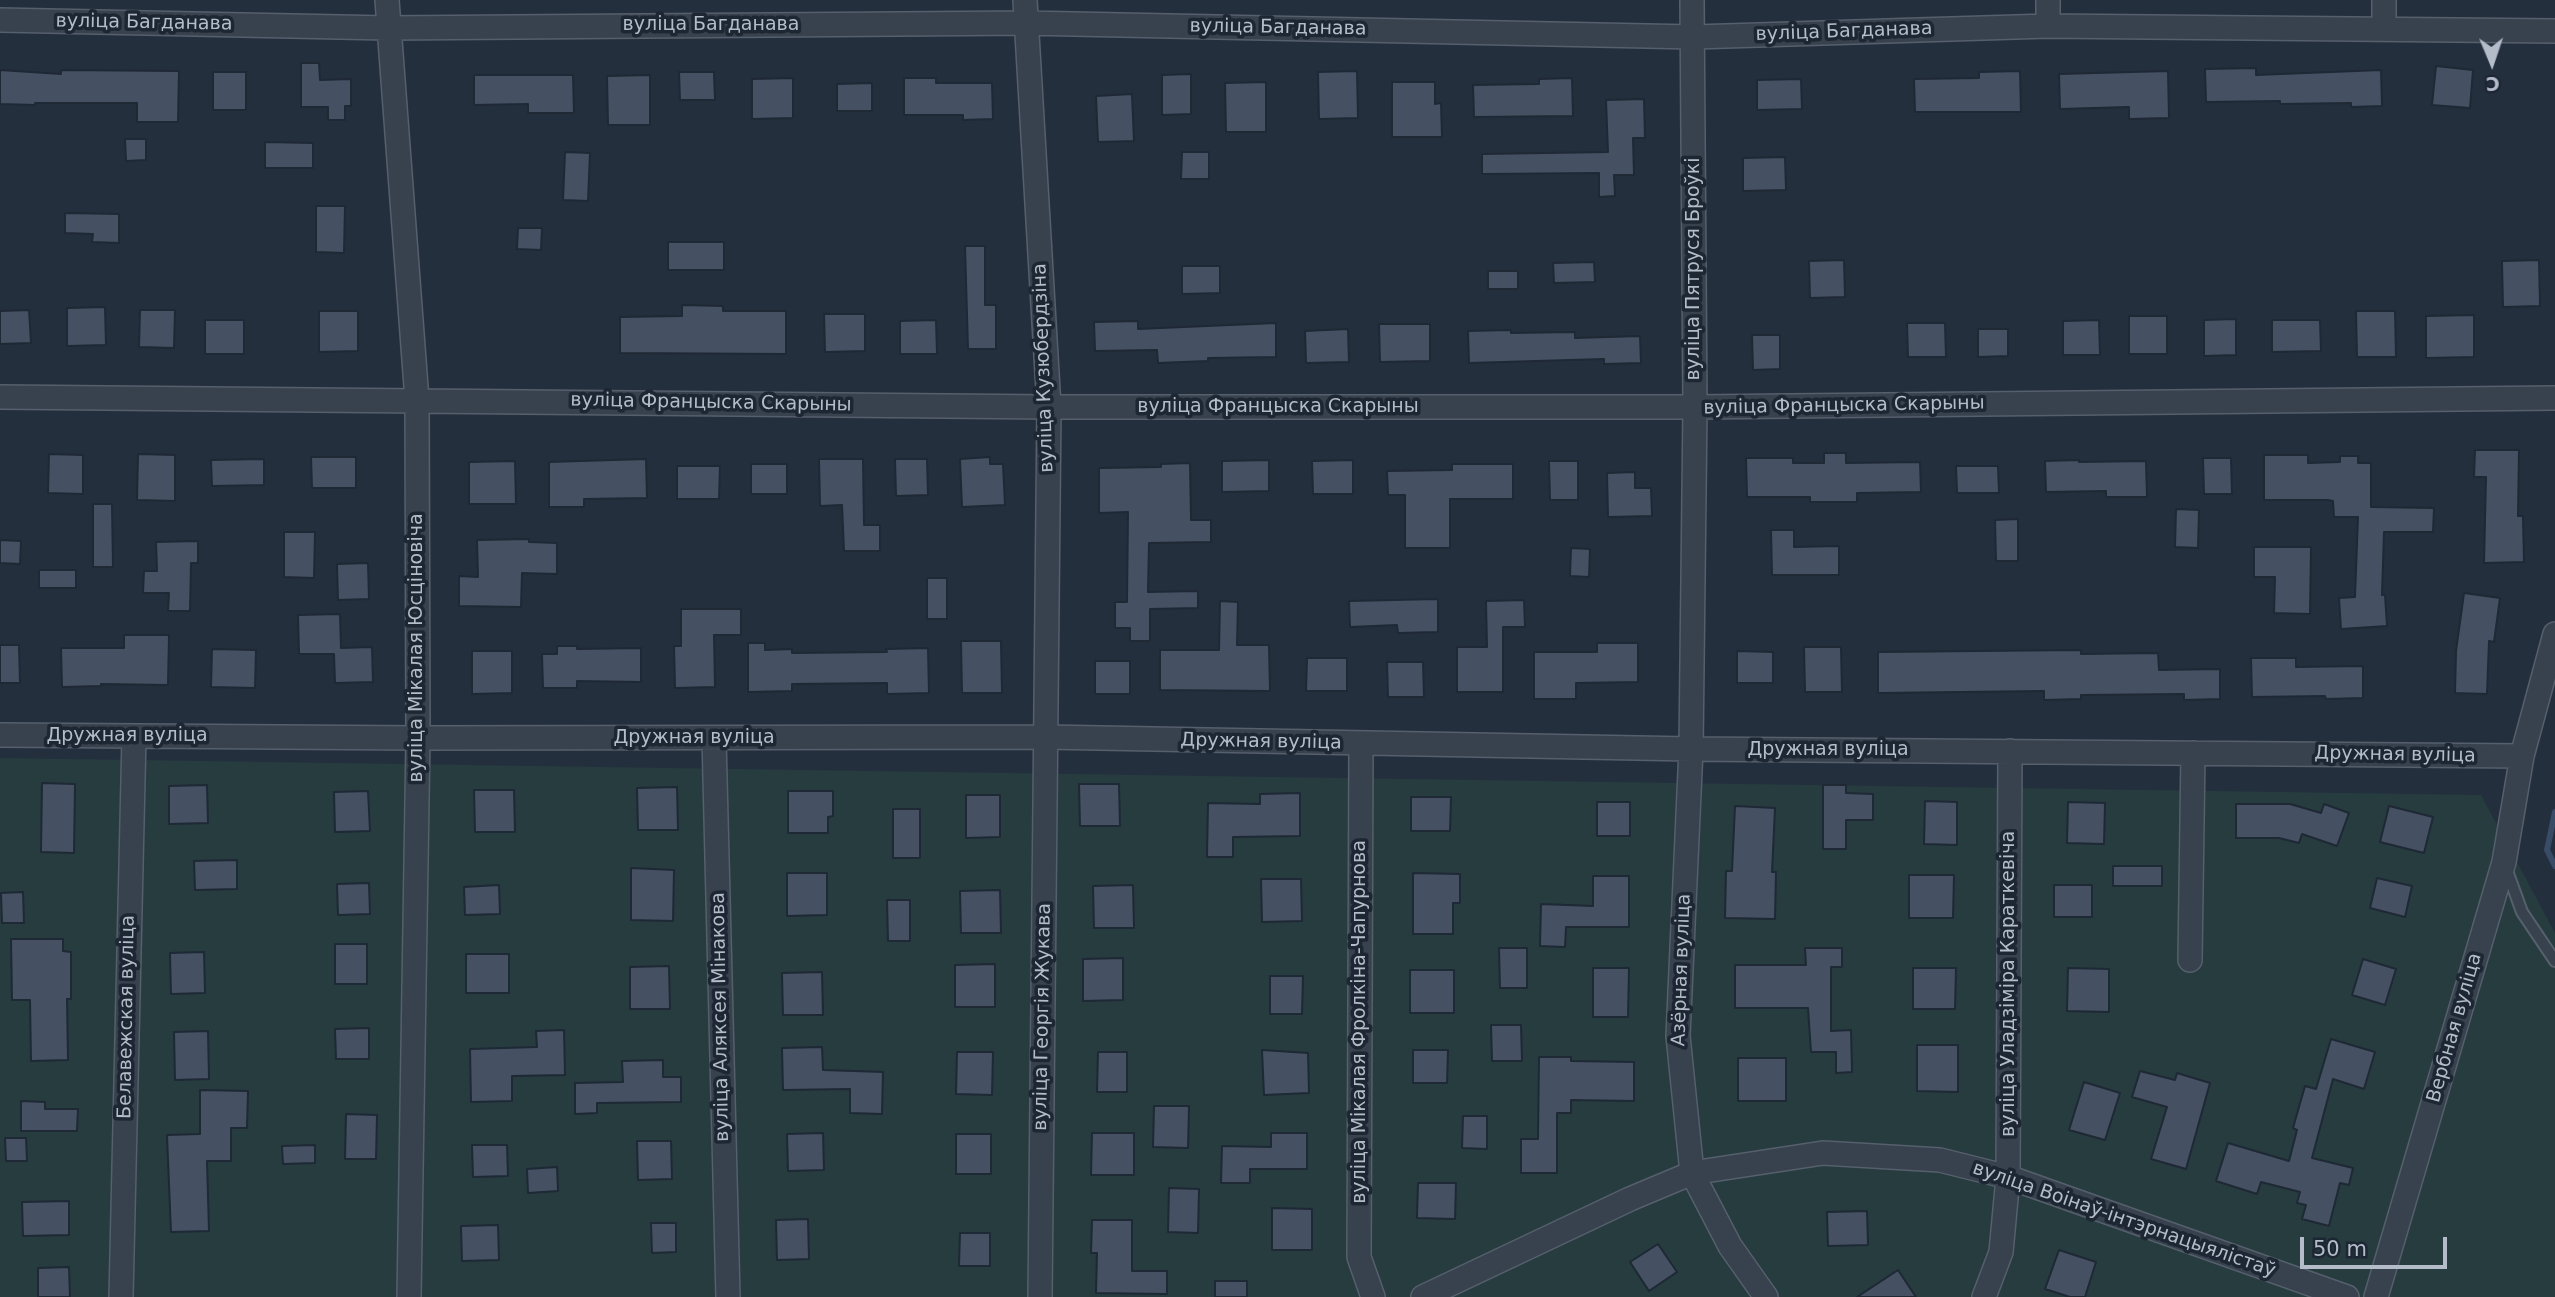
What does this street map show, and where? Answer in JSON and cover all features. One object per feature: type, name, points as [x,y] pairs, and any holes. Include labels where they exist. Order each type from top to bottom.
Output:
[{"type":"street","name":"вуліца Мікалая Юсціновіча","points":[[387,0],[417,400],[418,738],[410,1297]]},
{"type":"street","name":"вуліца Пятруся Броўкі","points":[[1691,749],[1695,407],[1692,0]]},
{"type":"street","points":[[2048,0],[2048,26]]},
{"type":"street","points":[[2384,0],[2384,28]]},
{"type":"street","name":"вуліца Багданава","points":[[0,20],[388,28],[1026,11],[1693,37],[2048,26],[2555,31]]},
{"type":"street","name":"вуліца Кузюбердзіна","points":[[1026,11],[1049,407],[1046,737]]},
{"type":"street","name":"вуліца Францыска Скарыны","points":[[0,397],[1049,407],[1695,407],[2555,398]]},
{"type":"street","points":[[2522,756],[2555,634]]},
{"type":"street","name":"Дружная вуліца","points":[[0,735],[418,738],[1046,737],[1691,749],[2522,756]]},
{"type":"street","name":"Белавежская вуліца","points":[[121,1297],[134,736]]},
{"type":"street","name":"вуліца Георгія Жукава","points":[[1040,1297],[1046,737]]},
{"type":"street","name":"вуліца Аляксея Мінакова","points":[[714,738],[728,1297]]},
{"type":"street","name":"вуліца Мікалая Фролкіна-Чапурнова","points":[[1361,744],[1359,1258],[1373,1297]]},
{"type":"street","name":"Азёрная вуліца","points":[[1691,749],[1678,1036],[1692,1173],[1730,1247],[1766,1297]]},
{"type":"street","name":"вуліца Уладзіміра Караткевіча","points":[[1984,1297],[2001,1252],[2008,1177],[2010,751]]},
{"type":"street","points":[[2190,960],[2193,753]]},
{"type":"street","name":"Вербная вуліца","points":[[2376,1297],[2504,862],[2522,756]]},
{"type":"street","name":"вуліца Воінаў-інтэрнацыялістаў","points":[[1423,1297],[1630,1199],[1692,1173],[1824,1153],[1940,1160],[2008,1177],[2347,1297]]},
{"type":"lane","points":[[2504,862],[2522,912],[2555,961]]},
{"type":"green space","points":[[0,758],[2481,795],[2555,933],[2555,1297],[0,1297]]},
{"type":"building","points":[[301,63],[319,63],[320,80],[351,79],[351,106],[345,106],[345,120],[328,120],[328,107],[301,107]]},
{"type":"building","points":[[2436,66],[2473,70],[2470,108],[2432,105]]},
{"type":"building","points":[[2256,68],[2256,75],[2381,70],[2382,106],[2351,107],[2351,103],[2280,104],[2280,101],[2206,102],[2205,69]]},
{"type":"building","points":[[0,70],[61,74],[61,70],[179,71],[178,122],[137,122],[137,103],[0,104]]},
{"type":"building","points":[[1357,71],[1358,118],[1319,119],[1318,72]]},
{"type":"building","points":[[2020,71],[2021,112],[1915,112],[1914,79],[1979,78],[1979,72]]},
{"type":"building","points":[[2168,71],[2169,118],[2129,119],[2129,107],[2060,109],[2059,74]]},
{"type":"building","points":[[213,72],[246,72],[246,110],[213,110]]},
{"type":"building","points":[[679,72],[714,72],[715,100],[680,100]]},
{"type":"building","points":[[1191,74],[1191,114],[1162,115],[1162,75]]},
{"type":"building","points":[[474,75],[573,75],[574,113],[528,113],[528,104],[474,105]]},
{"type":"building","points":[[650,75],[650,125],[608,125],[607,76]]},
{"type":"building","points":[[793,78],[793,118],[752,119],[752,79]]},
{"type":"building","points":[[904,78],[936,78],[936,83],[992,83],[993,119],[963,120],[963,115],[904,115]]},
{"type":"building","points":[[1572,78],[1573,116],[1474,117],[1473,85],[1539,84],[1539,79]]},
{"type":"building","points":[[1801,79],[1802,109],[1757,110],[1757,80]]},
{"type":"building","points":[[1266,82],[1266,132],[1226,132],[1225,83]]},
{"type":"building","points":[[1392,82],[1435,82],[1435,104],[1441,103],[1442,137],[1392,137]]},
{"type":"building","points":[[872,83],[872,111],[837,111],[837,84]]},
{"type":"building","points":[[1132,94],[1134,141],[1098,142],[1096,96]]},
{"type":"building","points":[[1644,99],[1645,138],[1633,138],[1634,175],[1614,175],[1615,196],[1599,197],[1599,173],[1482,174],[1482,154],[1608,152],[1606,100]]},
{"type":"building","points":[[125,139],[146,139],[146,160],[126,161]]},
{"type":"building","points":[[265,142],[313,143],[313,168],[265,168]]},
{"type":"building","points":[[565,152],[590,153],[588,201],[563,200]]},
{"type":"building","points":[[1182,152],[1209,152],[1209,179],[1181,179]]},
{"type":"building","points":[[1785,157],[1786,190],[1743,191],[1743,158]]},
{"type":"building","points":[[316,206],[345,206],[344,253],[316,252]]},
{"type":"building","points":[[65,213],[119,214],[119,243],[92,242],[93,234],[65,233]]},
{"type":"building","points":[[518,228],[542,228],[541,250],[517,249]]},
{"type":"building","points":[[668,242],[724,242],[724,270],[668,270]]},
{"type":"building","points":[[965,246],[985,246],[985,305],[996,305],[996,349],[968,349]]},
{"type":"building","points":[[1844,260],[1845,297],[1810,298],[1809,261]]},
{"type":"building","points":[[2539,260],[2540,306],[2503,307],[2502,261]]},
{"type":"building","points":[[1594,262],[1595,282],[1554,283],[1553,263]]},
{"type":"building","points":[[1182,266],[1220,266],[1220,293],[1182,294]]},
{"type":"building","points":[[1488,271],[1518,271],[1518,289],[1488,289]]},
{"type":"building","points":[[682,305],[723,306],[723,311],[786,311],[786,354],[620,353],[620,317],[682,316]]},
{"type":"building","points":[[105,307],[106,345],[67,346],[67,308]]},
{"type":"building","points":[[29,310],[31,343],[0,344],[0,311]]},
{"type":"building","points":[[140,310],[175,310],[174,348],[139,347]]},
{"type":"building","points":[[319,311],[358,311],[358,351],[319,352]]},
{"type":"building","points":[[2356,311],[2395,311],[2396,357],[2357,357]]},
{"type":"building","points":[[824,314],[865,314],[865,351],[825,352]]},
{"type":"building","points":[[2474,315],[2474,357],[2426,358],[2426,316]]},
{"type":"building","points":[[2129,316],[2167,316],[2167,354],[2129,354]]},
{"type":"building","points":[[2236,319],[2236,355],[2204,356],[2204,320]]},
{"type":"building","points":[[205,320],[244,320],[244,354],[205,354]]},
{"type":"building","points":[[936,320],[937,354],[900,354],[900,321]]},
{"type":"building","points":[[2099,320],[2100,355],[2063,355],[2063,321]]},
{"type":"building","points":[[2272,320],[2320,320],[2321,351],[2272,352]]},
{"type":"building","points":[[1138,321],[1138,329],[1276,323],[1276,357],[1208,358],[1208,361],[1158,363],[1157,350],[1095,351],[1094,322]]},
{"type":"building","points":[[1907,323],[1945,323],[1946,357],[1908,357]]},
{"type":"building","points":[[1379,324],[1430,324],[1430,361],[1380,362]]},
{"type":"building","points":[[1348,329],[1349,362],[1306,363],[1305,331]]},
{"type":"building","points":[[1978,329],[2008,329],[2008,356],[1978,357]]},
{"type":"building","points":[[1511,330],[1511,333],[1575,332],[1575,338],[1640,336],[1641,363],[1604,364],[1604,359],[1469,363],[1468,331]]},
{"type":"building","points":[[1752,335],[1780,335],[1780,369],[1753,370]]},
{"type":"building","points":[[2475,450],[2519,450],[2518,516],[2523,516],[2524,562],[2484,563],[2486,477],[2474,477]]},
{"type":"building","points":[[1824,453],[1846,453],[1846,463],[1920,462],[1921,492],[1857,493],[1857,502],[1810,502],[1810,497],[1747,497],[1746,458],[1793,458],[1793,463],[1824,463]]},
{"type":"building","points":[[49,454],[83,455],[83,494],[48,493]]},
{"type":"building","points":[[138,454],[175,455],[175,501],[137,500]]},
{"type":"building","points":[[2264,455],[2308,455],[2308,463],[2340,462],[2340,456],[2358,456],[2358,463],[2371,463],[2371,507],[2434,508],[2433,532],[2384,532],[2382,595],[2385,595],[2387,626],[2341,629],[2339,598],[2355,597],[2358,517],[2334,517],[2333,501],[2328,500],[2264,500]]},
{"type":"building","points":[[311,457],[356,457],[356,488],[312,488]]},
{"type":"building","points":[[990,457],[990,464],[1003,464],[1005,505],[962,507],[960,459]]},
{"type":"building","points":[[2203,458],[2231,458],[2232,494],[2204,494]]},
{"type":"building","points":[[264,459],[264,485],[212,486],[211,460]]},
{"type":"building","points":[[646,459],[647,498],[584,499],[584,507],[549,507],[549,462]]},
{"type":"building","points":[[819,459],[863,459],[864,525],[880,525],[880,551],[844,551],[842,505],[820,506]]},
{"type":"building","points":[[895,459],[927,459],[928,495],[896,496]]},
{"type":"building","points":[[1269,460],[1269,491],[1222,492],[1222,461]]},
{"type":"building","points":[[1353,460],[1353,494],[1313,494],[1312,461]]},
{"type":"building","points":[[515,461],[516,504],[469,504],[469,462]]},
{"type":"building","points":[[1549,461],[1578,461],[1578,500],[1550,500]]},
{"type":"building","points":[[2045,461],[2146,461],[2147,497],[2106,497],[2106,491],[2046,492]]},
{"type":"building","points":[[1190,463],[1191,520],[1211,520],[1211,542],[1149,543],[1148,592],[1198,591],[1198,608],[1150,609],[1150,641],[1130,641],[1130,628],[1115,628],[1115,602],[1127,602],[1128,512],[1099,513],[1099,468],[1161,467],[1161,464]]},
{"type":"building","points":[[751,464],[787,464],[787,494],[751,494]]},
{"type":"building","points":[[1452,464],[1513,464],[1513,499],[1450,499],[1450,548],[1405,548],[1405,495],[1388,495],[1387,471],[1452,470]]},
{"type":"building","points":[[677,466],[720,466],[719,499],[677,499]]},
{"type":"building","points":[[1956,466],[1998,466],[1999,493],[1957,493]]},
{"type":"building","points":[[1635,472],[1635,488],[1651,488],[1652,516],[1608,517],[1607,473]]},
{"type":"building","points":[[93,504],[112,504],[113,567],[93,567]]},
{"type":"building","points":[[2176,509],[2199,510],[2198,548],[2175,547]]},
{"type":"building","points":[[2018,519],[2018,561],[1996,561],[1995,520]]},
{"type":"building","points":[[1771,530],[1794,530],[1794,547],[1839,546],[1839,575],[1772,575]]},
{"type":"building","points":[[284,532],[315,532],[314,578],[284,577]]},
{"type":"building","points":[[529,539],[529,542],[557,543],[557,574],[522,573],[521,607],[459,606],[459,576],[478,577],[477,540]]},
{"type":"building","points":[[0,540],[21,541],[20,564],[0,563]]},
{"type":"building","points":[[198,541],[198,563],[191,563],[190,611],[168,611],[169,593],[143,593],[144,571],[157,571],[156,542]]},
{"type":"building","points":[[2254,547],[2311,547],[2310,614],[2274,613],[2275,577],[2254,577]]},
{"type":"building","points":[[1571,548],[1590,549],[1589,577],[1570,576]]},
{"type":"building","points":[[368,563],[369,599],[338,600],[337,564]]},
{"type":"building","points":[[39,570],[76,570],[76,588],[39,588]]},
{"type":"building","points":[[927,578],[947,578],[947,619],[927,619]]},
{"type":"building","points":[[2464,593],[2500,598],[2494,642],[2489,641],[2487,694],[2455,693],[2456,651]]},
{"type":"building","points":[[1438,599],[1438,632],[1398,633],[1397,625],[1350,627],[1349,601]]},
{"type":"building","points":[[1524,600],[1525,627],[1503,627],[1503,692],[1457,692],[1457,647],[1487,647],[1486,601]]},
{"type":"building","points":[[1220,601],[1238,602],[1237,645],[1269,645],[1270,691],[1160,690],[1160,650],[1219,650]]},
{"type":"building","points":[[681,609],[741,609],[741,635],[714,635],[715,687],[675,688],[674,646],[681,646]]},
{"type":"building","points":[[340,614],[341,648],[372,647],[373,682],[335,683],[334,654],[299,654],[298,615]]},
{"type":"building","points":[[124,635],[169,635],[168,685],[101,684],[62,687],[61,648],[124,648]]},
{"type":"building","points":[[961,641],[1001,641],[1002,693],[962,693]]},
{"type":"building","points":[[748,643],[765,643],[765,650],[792,649],[792,653],[887,652],[886,649],[928,648],[929,693],[887,694],[887,683],[792,684],[792,691],[748,692]]},
{"type":"building","points":[[1597,643],[1638,643],[1638,682],[1576,683],[1576,699],[1534,699],[1534,652],[1597,652]]},
{"type":"building","points":[[0,645],[19,645],[20,683],[0,683]]},
{"type":"building","points":[[557,646],[577,646],[577,649],[641,648],[641,682],[577,681],[577,688],[543,688],[542,654],[557,654]]},
{"type":"building","points":[[1804,647],[1841,647],[1842,692],[1805,692]]},
{"type":"building","points":[[212,649],[256,650],[255,688],[211,687]]},
{"type":"building","points":[[2081,650],[2081,654],[2158,653],[2159,670],[2220,669],[2220,699],[2184,700],[2184,694],[2081,695],[2081,699],[2044,700],[2044,691],[1878,693],[1878,652]]},
{"type":"building","points":[[472,651],[512,651],[512,693],[472,694]]},
{"type":"building","points":[[1737,651],[1773,652],[1773,683],[1737,683]]},
{"type":"building","points":[[1307,658],[1347,658],[1347,691],[1306,691]]},
{"type":"building","points":[[2251,658],[2296,658],[2296,667],[2363,666],[2363,698],[2252,697]]},
{"type":"building","points":[[1095,661],[1130,661],[1130,694],[1095,694]]},
{"type":"building","points":[[1387,662],[1423,662],[1424,697],[1388,697]]},
{"type":"building","points":[[42,783],[75,784],[74,853],[41,852]]},
{"type":"building","points":[[1079,784],[1119,784],[1120,826],[1080,826]]},
{"type":"building","points":[[207,785],[208,823],[169,824],[169,786]]},
{"type":"building","points":[[1823,785],[1846,785],[1846,793],[1873,794],[1873,820],[1846,820],[1846,849],[1823,849]]},
{"type":"building","points":[[677,787],[678,830],[638,830],[637,788]]},
{"type":"building","points":[[474,790],[514,790],[515,832],[475,832]]},
{"type":"building","points":[[368,791],[370,831],[335,832],[334,792]]},
{"type":"building","points":[[788,791],[833,791],[833,816],[828,817],[828,833],[788,833]]},
{"type":"building","points":[[1300,793],[1300,836],[1233,837],[1233,857],[1207,857],[1208,803],[1260,804],[1260,794]]},
{"type":"building","points":[[966,795],[1000,795],[1000,837],[966,838]]},
{"type":"building","points":[[1411,797],[1451,797],[1450,831],[1411,831]]},
{"type":"building","points":[[1925,801],[1957,802],[1957,845],[1924,844]]},
{"type":"building","points":[[1597,802],[1630,802],[1630,836],[1597,836]]},
{"type":"building","points":[[2068,802],[2105,803],[2104,844],[2067,843]]},
{"type":"building","points":[[2236,804],[2290,804],[2321,813],[2324,804],[2349,813],[2337,846],[2302,834],[2299,843],[2279,838],[2236,838]]},
{"type":"building","points":[[1735,806],[1775,808],[1772,872],[1776,872],[1775,919],[1725,918],[1726,871],[1732,871]]},
{"type":"building","points":[[2389,806],[2433,817],[2424,853],[2380,842]]},
{"type":"building","points":[[893,809],[920,809],[920,858],[893,858]]},
{"type":"building","points":[[237,860],[237,889],[195,890],[194,861]]},
{"type":"building","points":[[2113,866],[2162,866],[2162,886],[2113,886]]},
{"type":"building","points":[[631,868],[674,870],[673,921],[631,920]]},
{"type":"building","points":[[787,873],[827,873],[827,915],[787,916]]},
{"type":"building","points":[[1413,873],[1460,874],[1460,903],[1453,903],[1453,934],[1413,934]]},
{"type":"building","points":[[1909,875],[1954,875],[1953,918],[1909,918]]},
{"type":"building","points":[[1593,876],[1629,876],[1629,927],[1566,927],[1565,947],[1540,946],[1541,904],[1593,906]]},
{"type":"building","points":[[2377,878],[2412,886],[2405,917],[2370,908]]},
{"type":"building","points":[[1261,879],[1301,879],[1302,921],[1262,922]]},
{"type":"building","points":[[369,883],[370,914],[338,915],[337,884]]},
{"type":"building","points":[[499,885],[500,914],[465,915],[464,887]]},
{"type":"building","points":[[1133,885],[1134,928],[1094,928],[1093,886]]},
{"type":"building","points":[[2054,885],[2092,885],[2092,917],[2054,917]]},
{"type":"building","points":[[1000,890],[1001,933],[961,933],[960,891]]},
{"type":"building","points":[[23,892],[24,923],[2,923],[1,893]]},
{"type":"building","points":[[887,900],[910,900],[910,941],[888,941]]},
{"type":"building","points":[[11,939],[63,939],[63,951],[71,952],[71,999],[67,999],[68,1060],[31,1061],[30,1000],[12,1000]]},
{"type":"building","points":[[335,944],[367,944],[367,984],[335,984]]},
{"type":"building","points":[[1499,948],[1527,948],[1527,988],[1500,988]]},
{"type":"building","points":[[1805,948],[1842,948],[1842,967],[1831,967],[1831,1031],[1851,1030],[1852,1072],[1836,1073],[1836,1052],[1811,1052],[1808,1008],[1735,1008],[1735,965],[1806,965]]},
{"type":"building","points":[[204,952],[205,993],[171,994],[170,953]]},
{"type":"building","points":[[466,954],[509,954],[509,993],[466,993]]},
{"type":"building","points":[[1123,958],[1123,1000],[1083,1001],[1083,959]]},
{"type":"building","points":[[2363,959],[2396,969],[2385,1005],[2352,995]]},
{"type":"building","points":[[995,964],[995,1007],[955,1007],[955,965]]},
{"type":"building","points":[[669,966],[670,1009],[630,1009],[630,967]]},
{"type":"building","points":[[1593,968],[1629,968],[1628,1017],[1593,1017]]},
{"type":"building","points":[[1913,968],[1956,968],[1955,1009],[1913,1009]]},
{"type":"building","points":[[2068,968],[2109,969],[2109,1012],[2067,1011]]},
{"type":"building","points":[[1410,970],[1454,970],[1454,1013],[1410,1013]]},
{"type":"building","points":[[822,972],[823,1015],[783,1015],[782,973]]},
{"type":"building","points":[[1270,976],[1303,976],[1302,1014],[1270,1014]]},
{"type":"building","points":[[1491,1025],[1521,1025],[1522,1061],[1492,1061]]},
{"type":"building","points":[[369,1028],[369,1059],[336,1059],[335,1029]]},
{"type":"building","points":[[564,1030],[565,1075],[512,1076],[512,1101],[471,1102],[470,1049],[537,1047],[536,1031]]},
{"type":"building","points":[[208,1031],[209,1079],[175,1080],[174,1032]]},
{"type":"building","points":[[2331,1039],[2375,1052],[2364,1089],[2333,1079],[2312,1158],[2353,1168],[2349,1185],[2340,1183],[2329,1226],[2302,1219],[2306,1205],[2297,1203],[2300,1192],[2261,1182],[2257,1194],[2216,1181],[2228,1143],[2289,1161],[2297,1130],[2293,1128],[2305,1086],[2316,1089]]},
{"type":"building","points":[[1917,1045],[1958,1045],[1958,1092],[1917,1091]]},
{"type":"building","points":[[822,1047],[823,1070],[883,1072],[882,1114],[850,1113],[850,1089],[783,1090],[782,1048]]},
{"type":"building","points":[[1262,1050],[1308,1053],[1309,1093],[1264,1095]]},
{"type":"building","points":[[1413,1050],[1448,1050],[1447,1083],[1413,1083]]},
{"type":"building","points":[[957,1052],[993,1052],[992,1095],[956,1094]]},
{"type":"building","points":[[1098,1052],[1127,1052],[1127,1092],[1097,1092]]},
{"type":"building","points":[[1539,1057],[1571,1057],[1571,1061],[1634,1062],[1634,1101],[1571,1100],[1571,1113],[1557,1113],[1557,1173],[1521,1173],[1521,1139],[1538,1139]]},
{"type":"building","points":[[1738,1058],[1786,1058],[1786,1101],[1738,1101]]},
{"type":"building","points":[[663,1060],[663,1077],[681,1077],[681,1102],[597,1103],[597,1113],[575,1114],[575,1083],[623,1082],[622,1061]]},
{"type":"building","points":[[2140,1071],[2175,1080],[2177,1073],[2210,1083],[2186,1169],[2151,1159],[2167,1107],[2132,1097]]},
{"type":"building","points":[[2084,1082],[2120,1093],[2105,1140],[2069,1130]]},
{"type":"building","points":[[200,1090],[248,1091],[247,1128],[231,1128],[231,1161],[207,1161],[209,1231],[171,1232],[167,1135],[200,1134]]},
{"type":"building","points":[[21,1101],[45,1102],[45,1109],[78,1109],[77,1131],[21,1131]]},
{"type":"building","points":[[1154,1106],[1189,1106],[1188,1148],[1153,1147]]},
{"type":"building","points":[[346,1114],[377,1115],[376,1159],[345,1159]]},
{"type":"building","points":[[1463,1116],[1487,1116],[1487,1149],[1462,1148]]},
{"type":"building","points":[[823,1133],[824,1170],[788,1171],[787,1134]]},
{"type":"building","points":[[1092,1133],[1134,1133],[1134,1175],[1091,1175]]},
{"type":"building","points":[[1271,1133],[1307,1133],[1307,1169],[1250,1169],[1250,1183],[1221,1183],[1222,1146],[1271,1147]]},
{"type":"building","points":[[956,1134],[991,1134],[991,1174],[956,1174]]},
{"type":"building","points":[[5,1138],[26,1138],[27,1161],[6,1161]]},
{"type":"building","points":[[637,1141],[671,1141],[672,1179],[638,1180]]},
{"type":"building","points":[[315,1145],[315,1163],[283,1164],[282,1146]]},
{"type":"building","points":[[472,1145],[507,1145],[508,1176],[473,1177]]},
{"type":"building","points":[[557,1167],[558,1191],[528,1193],[527,1169]]},
{"type":"building","points":[[1418,1183],[1456,1183],[1455,1219],[1417,1218]]},
{"type":"building","points":[[1169,1188],[1199,1189],[1198,1233],[1168,1232]]},
{"type":"building","points":[[69,1201],[69,1235],[23,1236],[22,1202]]},
{"type":"building","points":[[1272,1208],[1312,1209],[1312,1250],[1272,1250]]},
{"type":"building","points":[[1867,1211],[1868,1245],[1828,1246],[1827,1212]]},
{"type":"building","points":[[808,1219],[809,1259],[777,1260],[776,1220]]},
{"type":"building","points":[[1092,1220],[1132,1220],[1132,1271],[1167,1271],[1167,1294],[1096,1293],[1097,1253],[1091,1253]]},
{"type":"building","points":[[651,1223],[676,1223],[676,1252],[652,1253]]},
{"type":"building","points":[[498,1225],[499,1260],[462,1261],[461,1226]]},
{"type":"building","points":[[960,1233],[990,1233],[990,1266],[959,1266]]},
{"type":"building","points":[[1658,1244],[1677,1272],[1649,1291],[1630,1262]]},
{"type":"building","points":[[2059,1250],[2096,1262],[2085,1297],[2070,1297],[2045,1289]]},
{"type":"building","points":[[69,1267],[70,1297],[38,1297],[38,1268]]},
{"type":"building","points":[[1898,1270],[1916,1297],[1857,1297]]},
{"type":"building","points":[[1215,1281],[1247,1281],[1247,1297],[1215,1297]]},
{"type":"waterway","points":[[2555,812],[2547,850],[2555,866]]}]
